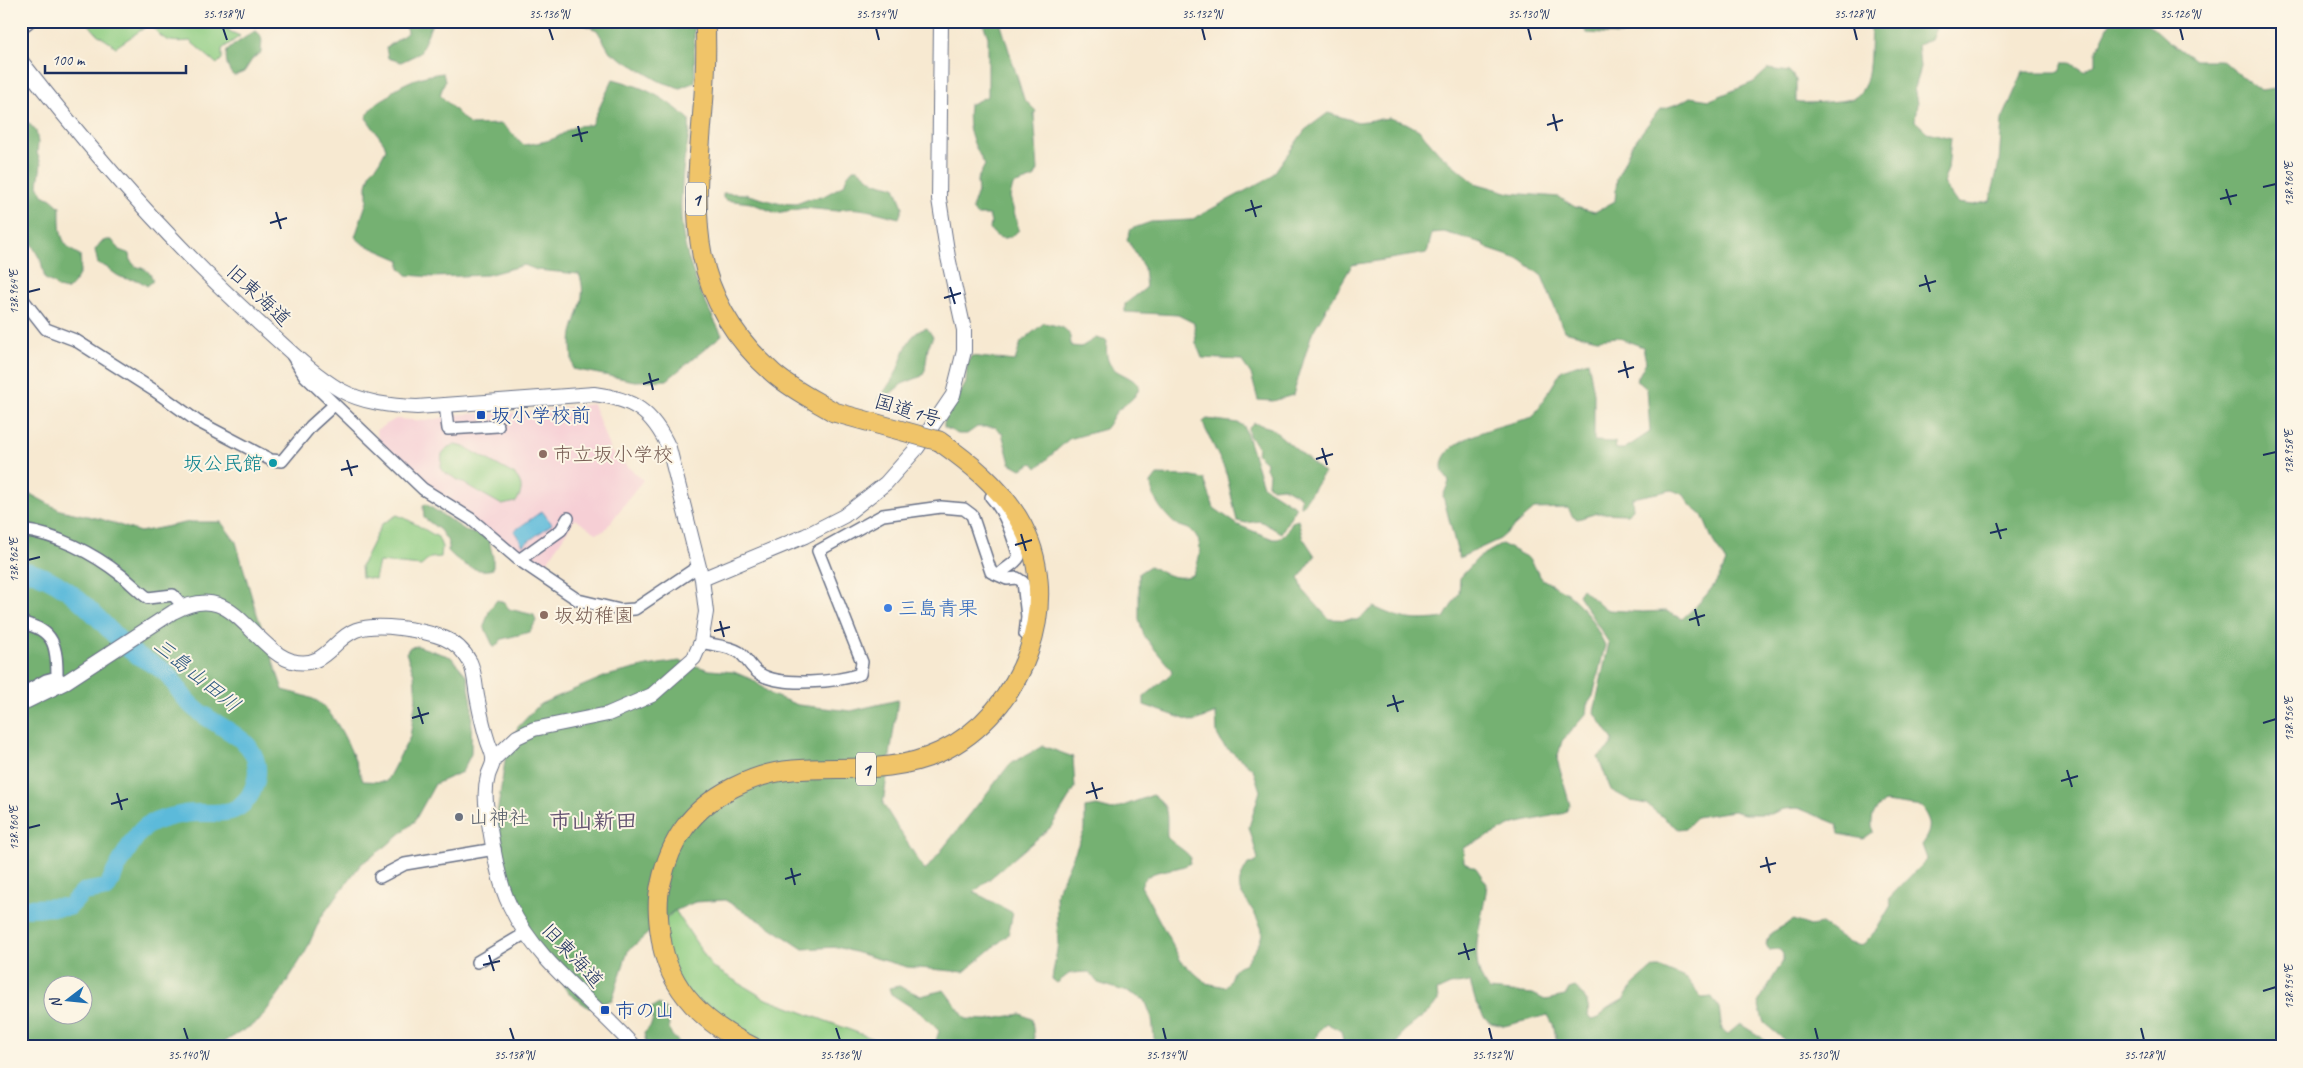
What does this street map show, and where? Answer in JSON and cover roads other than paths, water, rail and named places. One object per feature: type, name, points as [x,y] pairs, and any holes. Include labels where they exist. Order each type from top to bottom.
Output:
[{"type":"highway","name":"国道1号","points":[[705,21],[705,93],[696,190],[698,232],[704,267],[718,301],[731,324],[754,354],[775,374],[834,412],[939,441],[990,480],[1018,518],[1027,535],[1035,561],[1039,605],[1028,655],[1019,675],[1001,704],[973,730],[941,752],[905,763],[876,768],[792,770],[762,776],[728,791],[706,805],[685,827],[670,854],[660,884],[658,913],[666,961],[676,981],[699,1013],[753,1047]]},
{"type":"street","points":[[21,28],[30,21]]},
{"type":"street","points":[[700,572],[804,536],[844,516],[886,483],[917,448],[953,395],[964,351],[964,330],[946,248],[939,199],[941,21]]},
{"type":"street","name":"旧東海道","points":[[21,60],[131,195],[200,268],[291,352],[305,376],[423,490],[471,519],[519,560],[578,600],[627,610],[644,604],[700,572]]},
{"type":"street","points":[[21,81],[36,79]]},
{"type":"street","points":[[21,296],[46,329],[75,340],[155,391],[197,421],[262,456],[282,461],[334,404]]},
{"type":"street","points":[[291,352],[325,380],[354,396],[391,406],[445,405],[594,394],[613,396],[632,403],[646,412],[660,428],[669,448],[700,572],[706,612],[701,642],[694,658],[652,695],[608,714],[534,729],[517,737],[493,760]]},
{"type":"street","points":[[445,405],[448,429],[498,426]]},
{"type":"street","points":[[966,460],[978,482],[997,503],[1014,538],[1019,557],[1015,564],[1005,568],[1000,574]]},
{"type":"street","points":[[701,642],[738,651],[759,674],[773,680],[798,682],[851,677],[860,674],[862,662],[818,551],[883,516],[941,507],[964,509],[972,515],[990,572],[1000,574],[1007,579],[1017,578],[1023,582],[1027,617],[1023,641],[1028,655]]},
{"type":"street","points":[[519,560],[561,530],[568,518]]},
{"type":"street","points":[[21,530],[39,532],[83,551],[111,568],[148,598],[173,596],[183,606],[114,651],[21,704]]},
{"type":"street","name":"旧東海道","points":[[183,606],[208,601],[222,605],[282,658],[293,662],[306,662],[322,657],[347,635],[356,630],[377,627],[445,639],[457,645],[463,652],[474,674],[480,713],[493,760],[486,790],[487,808],[504,893],[518,923],[539,952],[634,1047]]},
{"type":"street","points":[[21,623],[37,626],[48,635],[54,646],[61,680]]},
{"type":"street","points":[[21,694],[46,680],[61,680]]},
{"type":"street","points":[[380,877],[405,864],[495,849]]},
{"type":"street","points":[[477,962],[526,933]]},
{"type":"water","points":[[542,511],[552,524],[523,545],[514,531]]},
{"type":"waterway","name":"三島山田川","points":[[21,570],[38,574],[68,591],[81,601],[133,653],[163,670],[196,710],[242,740],[254,756],[257,766],[257,777],[253,789],[240,806],[224,812],[184,814],[161,819],[143,829],[131,844],[107,888],[83,892],[69,907],[21,908]]},
{"type":"place","name":"坂小学校前","points":[[481,415]]},
{"type":"place","name":"市立坂小学校","points":[[543,454]]},
{"type":"place","name":"坂公民館","points":[[273,463]]},
{"type":"place","name":"三島青果","points":[[888,608]]},
{"type":"place","name":"坂幼稚園","points":[[544,615]]},
{"type":"place","name":"山神社","points":[[459,817]]},
{"type":"place","name":"市の山","points":[[605,1010]]},
{"type":"district","name":"市山新田","points":[[593,820]]}]
